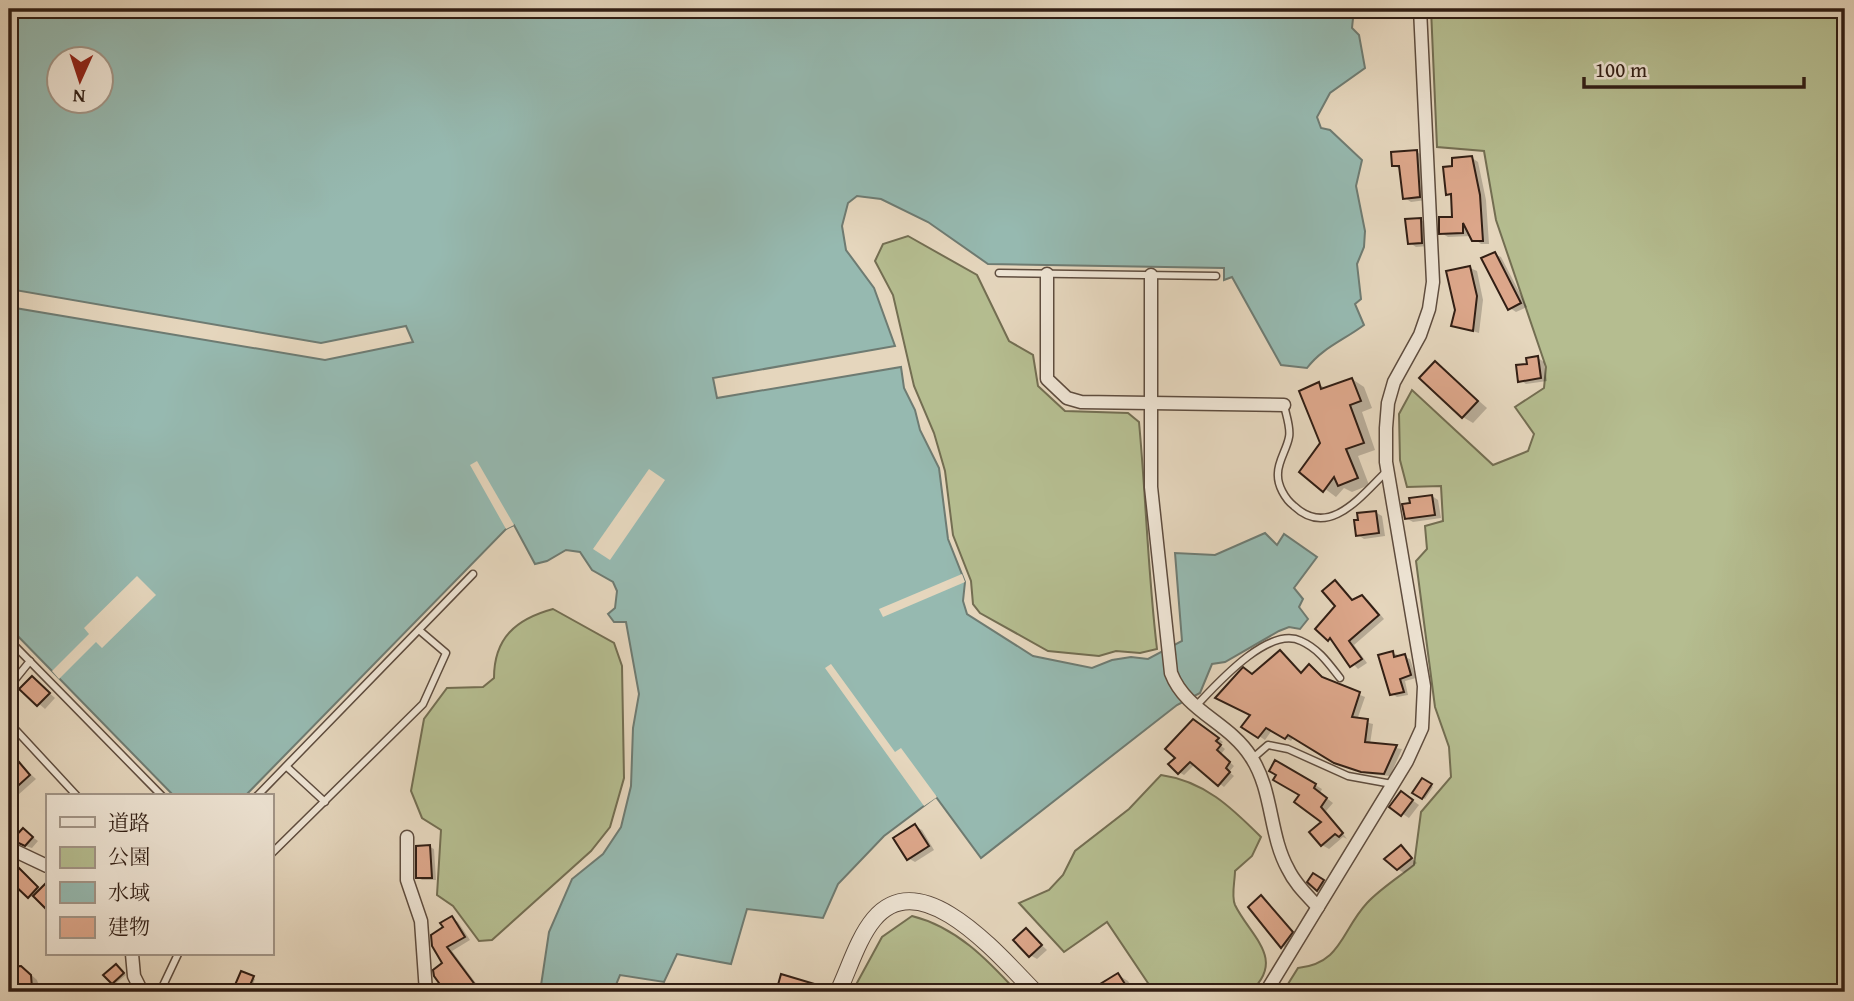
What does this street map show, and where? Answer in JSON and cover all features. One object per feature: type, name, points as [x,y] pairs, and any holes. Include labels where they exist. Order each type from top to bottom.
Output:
[{"type":"street","points":[[1266,992],[1418,742],[1425,710],[1420,650],[1388,470],[1388,403],[1394,382],[1425,322],[1433,282],[1420,9]]},
{"type":"street","points":[[1047,274],[1047,379],[1055,389],[1074,401],[1284,405]]},
{"type":"street","points":[[1151,275],[1151,487],[1173,680],[1193,705],[1224,728],[1253,758],[1287,868],[1318,907]]},
{"type":"street","points":[[407,836],[407,880],[421,921],[426,992]]},
{"type":"street","points":[[9,848],[46,866]]},
{"type":"street","points":[[838,992],[872,922],[884,909],[899,901],[912,900],[928,903],[956,919],[993,949],[1035,992]]},
{"type":"street","points":[[132,956],[134,976],[142,992]]},
{"type":"lane","points":[[999,273],[1216,276]]},
{"type":"lane","points":[[1284,405],[1290,434],[1278,474],[1285,498],[1312,519],[1330,518],[1346,510],[1388,470]]},
{"type":"lane","points":[[259,794],[472,574]]},
{"type":"lane","points":[[273,852],[423,704],[446,653],[419,630]]},
{"type":"lane","points":[[1193,705],[1236,663],[1280,640],[1298,639],[1319,652],[1340,678]]},
{"type":"lane","points":[[9,640],[160,794]]},
{"type":"lane","points":[[30,661],[9,687],[14,728],[75,794]]},
{"type":"lane","points":[[1253,758],[1268,745],[1288,749],[1348,776],[1392,784]]},
{"type":"lane","points":[[287,767],[325,802]]},
{"type":"lane","points":[[160,992],[177,956]]},
{"type":"green space","points":[[1431,9],[1845,9],[1845,992],[1283,992],[1298,968],[1313,965],[1332,953],[1367,903],[1414,865],[1421,812],[1451,777],[1449,747],[1435,707],[1416,561],[1427,549],[1425,526],[1443,521],[1441,486],[1407,487],[1400,460],[1399,414],[1412,390],[1493,465],[1528,451],[1534,434],[1515,407],[1544,388],[1546,367],[1496,220],[1484,151],[1437,147]]},
{"type":"green space","points":[[908,236],[977,275],[1009,341],[1033,355],[1038,386],[1065,411],[1128,413],[1139,422],[1157,649],[1140,653],[1116,651],[1099,656],[1048,651],[980,613],[973,604],[971,581],[953,535],[945,471],[934,433],[914,386],[893,295],[875,261],[883,244]]},
{"type":"green space","points":[[553,609],[614,643],[622,666],[624,778],[610,827],[591,851],[492,940],[479,941],[453,906],[437,895],[441,830],[422,818],[411,791],[424,719],[447,688],[483,687],[494,678],[498,652],[510,632],[528,618]]},
{"type":"green space","points":[[1161,775],[1204,789],[1228,806],[1261,837],[1252,856],[1235,871],[1233,888],[1235,905],[1256,937],[1265,958],[1261,980],[1250,992],[1154,992],[1107,922],[1064,952],[1019,903],[1049,890],[1063,875],[1075,851],[1129,809]]},
{"type":"green space","points":[[912,916],[957,936],[982,956],[1017,992],[852,992],[882,937]]},
{"type":"water","points":[[9,9],[1354,9],[1352,28],[1359,35],[1365,68],[1330,93],[1317,117],[1321,128],[1330,130],[1362,160],[1356,186],[1365,231],[1364,247],[1357,264],[1361,299],[1355,304],[1364,325],[1326,350],[1307,368],[1281,365],[1232,277],[1224,280],[1224,268],[988,264],[928,222],[881,199],[857,196],[848,203],[842,226],[846,250],[874,288],[895,346],[713,378],[717,398],[901,367],[904,388],[915,410],[920,430],[939,468],[948,539],[965,582],[963,601],[967,614],[1033,656],[1092,668],[1112,660],[1131,657],[1148,659],[1182,641],[1175,553],[1215,555],[1265,533],[1277,545],[1284,534],[1317,557],[1294,588],[1303,599],[1299,607],[1308,619],[1300,629],[1289,627],[1225,662],[1212,664],[1200,693],[1177,705],[981,858],[936,797],[884,836],[838,884],[823,918],[747,909],[731,964],[677,954],[664,982],[620,975],[613,992],[540,992],[549,932],[572,879],[603,854],[621,827],[631,786],[633,728],[639,694],[626,622],[614,622],[608,614],[615,608],[617,591],[613,582],[592,570],[580,552],[566,550],[547,561],[535,564],[514,525],[506,529],[247,794],[172,794],[9,627],[9,307],[325,360],[413,342],[406,326],[321,343],[9,289]]},
{"type":"pier","points":[[477,461],[514,525],[506,529],[470,465]]},
{"type":"pier","points":[[649,469],[665,480],[610,560],[593,549]]},
{"type":"pier","points":[[962,574],[965,582],[883,617],[879,609]]},
{"type":"pier","points":[[137,576],[156,595],[102,648],[96,642],[59,679],[52,671],[89,634],[84,628]]},
{"type":"pier","points":[[831,664],[895,752],[901,748],[937,797],[924,806],[825,668]]},
{"type":"building","points":[[1417,150],[1420,197],[1403,199],[1399,166],[1392,166],[1391,152]]},
{"type":"building","points":[[1472,156],[1480,195],[1483,241],[1472,241],[1463,223],[1463,233],[1439,234],[1439,217],[1452,217],[1451,194],[1446,195],[1443,167],[1452,166],[1452,158]]},
{"type":"building","points":[[1421,218],[1422,243],[1408,244],[1405,219]]},
{"type":"building","points":[[1495,252],[1521,303],[1508,310],[1481,258]]},
{"type":"building","points":[[1470,266],[1477,296],[1473,331],[1451,326],[1455,310],[1446,271]]},
{"type":"building","points":[[1538,356],[1541,378],[1518,382],[1516,365],[1527,364],[1526,358]]},
{"type":"building","points":[[1435,361],[1478,401],[1462,418],[1419,378]]},
{"type":"building","points":[[1352,378],[1361,401],[1350,405],[1364,443],[1346,449],[1358,478],[1338,486],[1334,477],[1323,492],[1299,472],[1320,443],[1299,391],[1319,382],[1321,389]]},
{"type":"building","points":[[1432,495],[1435,515],[1405,519],[1402,504],[1410,503],[1409,498]]},
{"type":"building","points":[[1376,511],[1379,533],[1356,536],[1354,520],[1358,520],[1357,513]]},
{"type":"building","points":[[1335,580],[1352,600],[1362,595],[1379,615],[1349,641],[1362,659],[1350,667],[1330,638],[1328,641],[1315,629],[1335,606],[1322,591]]},
{"type":"building","points":[[1280,650],[1301,673],[1309,664],[1322,677],[1360,692],[1352,717],[1368,719],[1365,742],[1397,745],[1384,774],[1361,772],[1334,763],[1288,735],[1285,739],[1266,728],[1258,738],[1241,727],[1250,715],[1215,698],[1243,667],[1252,674]]},
{"type":"building","points":[[1393,651],[1394,657],[1405,654],[1411,675],[1400,679],[1404,692],[1390,695],[1378,655]]},
{"type":"building","points":[[32,676],[50,693],[37,706],[19,689]]},
{"type":"building","points":[[1193,719],[1219,738],[1216,741],[1221,745],[1217,750],[1230,762],[1226,768],[1230,772],[1218,786],[1190,762],[1178,774],[1168,764],[1175,758],[1165,749]]},
{"type":"building","points":[[1275,760],[1316,784],[1314,788],[1327,798],[1321,807],[1343,833],[1339,837],[1335,834],[1321,846],[1309,832],[1321,822],[1294,802],[1299,795],[1273,780],[1276,775],[1269,771]]},
{"type":"building","points":[[19,762],[30,775],[9,794],[9,771]]},
{"type":"building","points":[[1422,778],[1432,784],[1422,799],[1412,793]]},
{"type":"building","points":[[1401,791],[1413,800],[1401,816],[1389,807]]},
{"type":"building","points":[[915,824],[929,846],[907,860],[893,838]]},
{"type":"building","points":[[23,828],[33,837],[25,846],[12,840]]},
{"type":"building","points":[[430,845],[432,878],[416,878],[416,846]]},
{"type":"building","points":[[1401,845],[1412,858],[1397,870],[1384,859]]},
{"type":"building","points":[[9,858],[38,887],[28,898],[9,880]]},
{"type":"building","points":[[1313,873],[1324,880],[1317,891],[1307,882]]},
{"type":"building","points":[[46,883],[46,909],[33,896]]},
{"type":"building","points":[[1261,895],[1293,932],[1281,948],[1248,907]]},
{"type":"building","points":[[452,916],[465,937],[447,947],[476,986],[468,992],[455,992],[450,986],[444,990],[434,976],[433,970],[442,963],[432,946],[431,935],[443,927],[440,923]]},
{"type":"building","points":[[1026,928],[1042,945],[1029,957],[1013,940]]},
{"type":"building","points":[[116,964],[124,973],[112,984],[103,975]]},
{"type":"building","points":[[21,966],[31,975],[32,988],[29,992],[9,992],[9,967]]},
{"type":"building","points":[[241,971],[254,976],[248,990],[235,985]]},
{"type":"building","points":[[1118,973],[1130,992],[1087,992]]},
{"type":"building","points":[[781,974],[828,988],[828,992],[776,992]]}]
